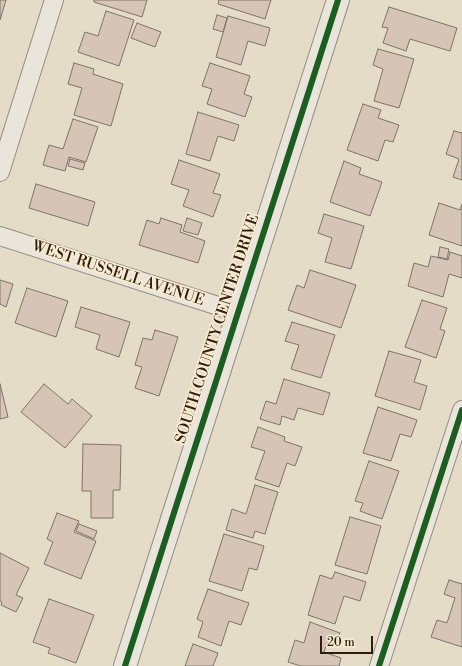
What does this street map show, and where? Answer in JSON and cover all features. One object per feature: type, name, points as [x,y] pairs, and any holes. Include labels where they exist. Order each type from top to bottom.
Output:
[{"type":"street","points":[[0,172],[54,0]]},
{"type":"street","name":"SOUTH COUNTY CENTER DRIVE","points":[[124,666],[338,0]]},
{"type":"street","name":"WEST RUSSELL AVENUE","points":[[0,236],[237,312]]},
{"type":"street","points":[[379,666],[462,410]]},
{"type":"building","points":[[0,0],[6,0],[0,20]]},
{"type":"building","points":[[94,0],[147,0],[142,17],[94,2]]},
{"type":"building","points":[[219,0],[271,0],[265,19],[218,4]]},
{"type":"building","points":[[389,7],[457,28],[450,51],[410,39],[406,51],[383,43],[388,28],[382,27]]},
{"type":"building","points":[[106,11],[134,20],[119,66],[78,52],[85,32],[98,36]]},
{"type":"building","points":[[217,15],[227,18],[223,32],[213,29]]},
{"type":"building","points":[[228,16],[270,28],[265,46],[248,41],[241,65],[216,57]]},
{"type":"building","points":[[137,23],[161,32],[155,47],[131,38]]},
{"type":"building","points":[[378,49],[414,59],[399,108],[374,101],[383,69],[373,65]]},
{"type":"building","points":[[74,63],[94,69],[93,74],[123,84],[111,126],[74,115],[82,88],[68,84]]},
{"type":"building","points":[[210,63],[250,76],[244,94],[252,97],[245,117],[207,104],[212,89],[202,86]]},
{"type":"building","points":[[363,104],[381,110],[378,118],[399,125],[393,142],[385,140],[378,161],[347,150]]},
{"type":"building","points":[[198,112],[239,125],[234,141],[218,136],[210,161],[186,154]]},
{"type":"building","points":[[73,119],[98,127],[86,162],[69,157],[65,171],[43,165],[49,145],[63,149]]},
{"type":"building","points":[[454,131],[462,133],[462,180],[453,177],[459,159],[446,154]]},
{"type":"building","points":[[70,159],[85,163],[83,170],[68,166]]},
{"type":"building","points":[[179,160],[220,174],[213,193],[221,195],[213,217],[183,206],[189,190],[171,184]]},
{"type":"building","points":[[344,161],[361,168],[359,174],[382,182],[370,216],[330,202]]},
{"type":"building","points":[[36,184],[95,202],[88,226],[29,208]]},
{"type":"building","points":[[439,203],[460,210],[462,204],[462,246],[429,235]]},
{"type":"building","points":[[324,214],[364,226],[351,269],[325,262],[332,238],[318,233]]},
{"type":"building","points":[[161,218],[182,225],[180,232],[205,241],[198,263],[139,245],[147,220],[159,224]]},
{"type":"building","points":[[187,218],[202,223],[198,235],[183,231]]},
{"type":"building","points":[[440,247],[449,249],[447,259],[438,257]]},
{"type":"building","points":[[450,252],[462,256],[462,278],[449,274],[443,297],[408,286],[414,263],[428,267],[431,256],[448,260]]},
{"type":"building","points":[[310,270],[356,285],[341,328],[288,310],[297,285],[304,288]]},
{"type":"building","points":[[0,280],[13,284],[6,307],[0,304]]},
{"type":"building","points":[[27,288],[68,301],[56,337],[15,323]]},
{"type":"building","points":[[422,300],[447,308],[440,329],[445,331],[436,358],[405,347]]},
{"type":"building","points":[[81,307],[130,322],[119,357],[96,349],[100,335],[75,327]]},
{"type":"building","points":[[292,322],[335,335],[321,378],[291,369],[299,345],[285,341]]},
{"type":"building","points":[[155,330],[178,337],[159,396],[135,388],[142,367],[135,365],[143,338],[152,340]]},
{"type":"building","points":[[389,351],[421,360],[414,382],[427,386],[420,410],[375,396]]},
{"type":"building","points":[[284,379],[330,393],[323,415],[298,408],[294,420],[282,416],[280,425],[260,419],[266,401],[276,404]]},
{"type":"building","points":[[0,384],[8,417],[0,419]]},
{"type":"building","points":[[44,384],[68,404],[72,399],[92,416],[65,448],[21,412]]},
{"type":"building","points":[[378,407],[417,420],[411,437],[400,434],[391,461],[363,453]]},
{"type":"building","points":[[258,427],[285,437],[284,441],[302,447],[295,466],[287,463],[279,487],[255,479],[265,451],[251,447]]},
{"type":"building","points":[[83,444],[121,445],[120,490],[113,490],[113,518],[91,518],[91,491],[82,491]]},
{"type":"building","points":[[369,461],[399,471],[382,519],[360,511],[363,503],[355,501]]},
{"type":"building","points":[[255,485],[278,492],[265,534],[255,531],[253,538],[226,530],[232,509],[246,514]]},
{"type":"building","points":[[57,513],[79,521],[74,532],[96,541],[81,579],[44,564],[53,542],[47,539]]},
{"type":"building","points":[[350,517],[381,526],[367,574],[335,565]]},
{"type":"building","points":[[79,524],[97,531],[94,539],[76,531]]},
{"type":"building","points":[[224,534],[264,546],[257,570],[249,568],[242,591],[209,581]]},
{"type":"building","points":[[0,553],[29,568],[16,595],[23,598],[16,612],[1,605]]},
{"type":"building","points":[[335,572],[366,582],[360,601],[344,596],[335,624],[308,615],[320,575],[332,579]]},
{"type":"building","points":[[449,580],[462,584],[462,647],[431,637],[437,620],[447,623],[455,598],[444,594]]},
{"type":"building","points":[[208,589],[249,603],[241,625],[229,621],[221,646],[198,637],[203,622],[197,619]]},
{"type":"building","points":[[49,599],[94,615],[76,663],[48,653],[50,648],[33,642]]},
{"type":"building","points":[[310,622],[340,633],[335,646],[327,643],[324,652],[341,658],[339,666],[301,666],[288,662],[295,640],[304,643]]},
{"type":"building","points":[[193,644],[218,653],[213,666],[185,666]]},
{"type":"cycle path","points":[[125,666],[338,0]]},
{"type":"cycle path","points":[[379,666],[462,410]]}]
